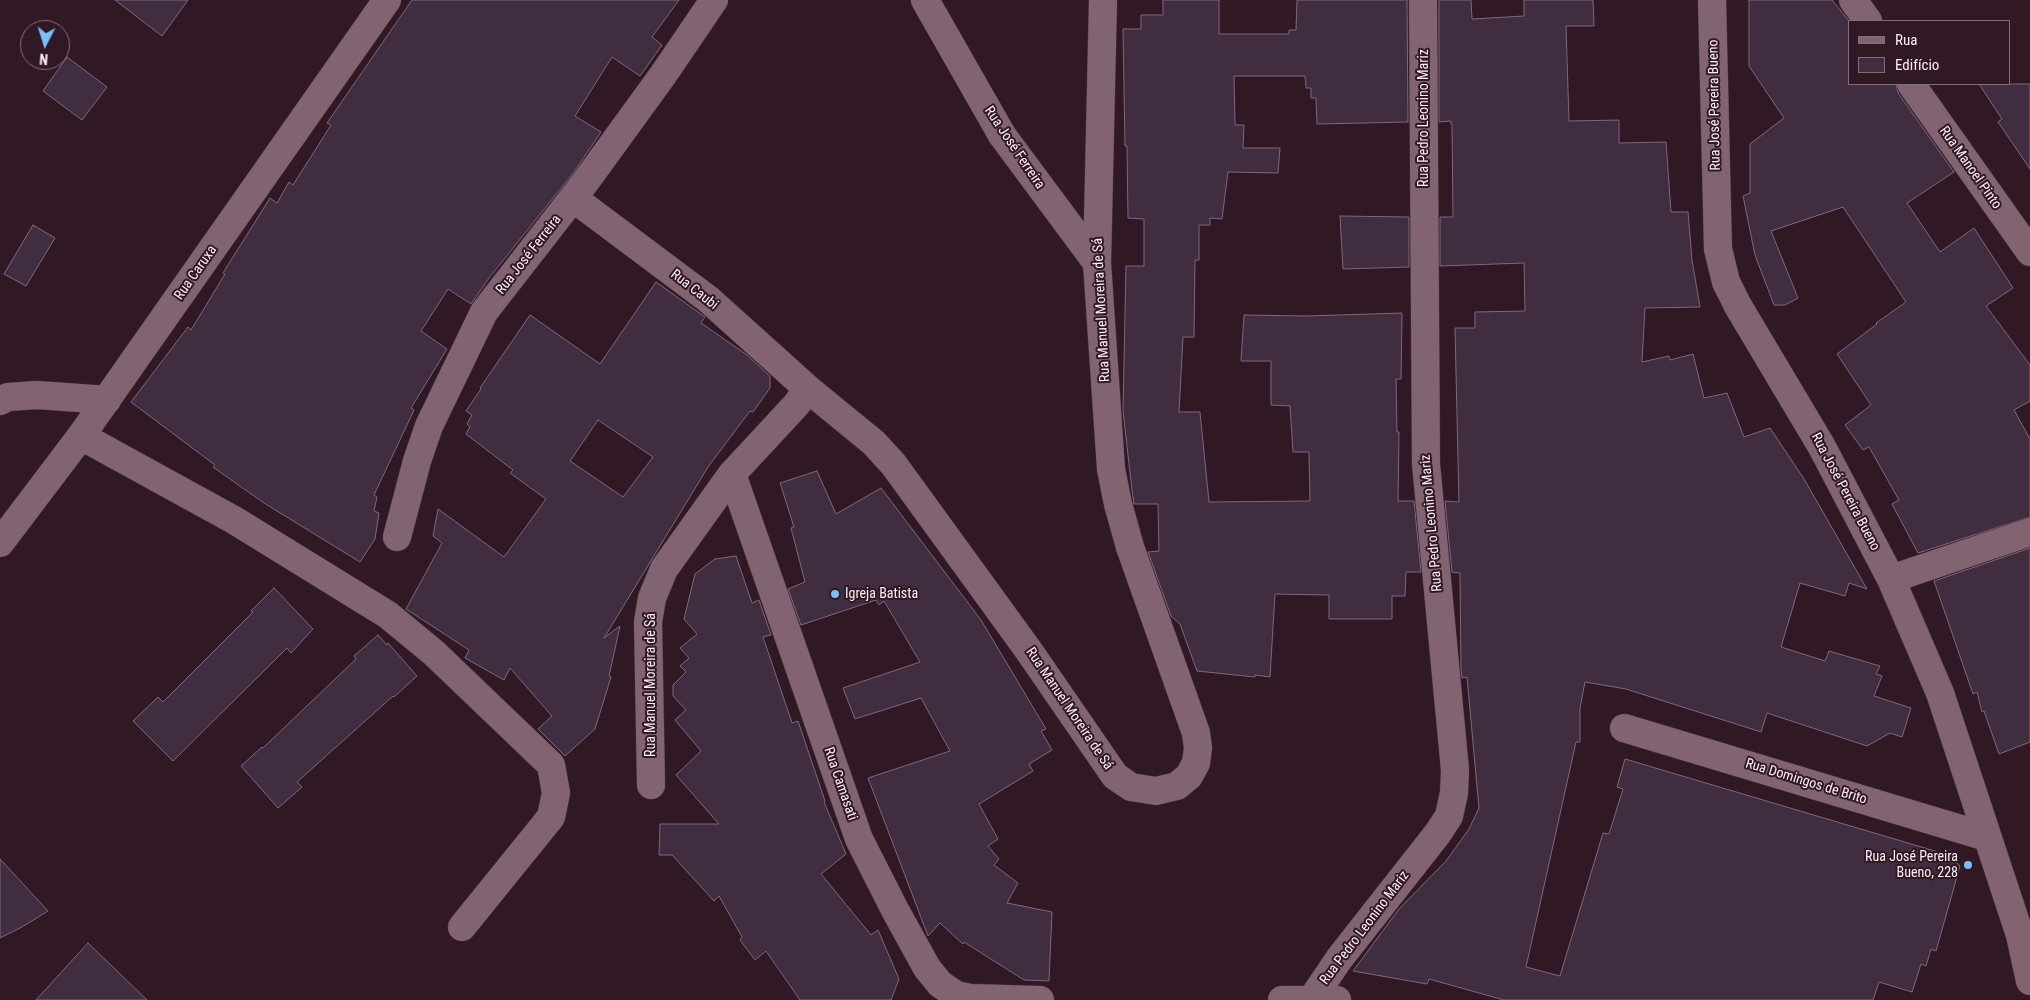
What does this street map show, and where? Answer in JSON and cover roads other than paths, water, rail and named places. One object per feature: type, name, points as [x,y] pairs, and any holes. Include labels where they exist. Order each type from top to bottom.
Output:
[{"type":"street","name":"Rua Caruxa","points":[[0,543],[107,400],[387,0]]},
{"type":"street","name":"Rua José Ferreira","points":[[397,537],[417,461],[429,426],[484,312],[573,198],[663,75],[714,0]]},
{"type":"street","name":"Rua José Ferreira","points":[[925,0],[1002,134],[1097,264]]},
{"type":"street","name":"Rua Manuel Moreira de Sá","points":[[651,785],[648,622],[652,598],[664,569],[732,474],[796,405],[808,389],[874,443],[894,465],[1029,651],[1115,776],[1131,787],[1156,791],[1177,786],[1189,776],[1196,763],[1198,748],[1196,733],[1130,548],[1111,469],[1097,264],[1104,0]]},
{"type":"street","name":"Rua Pedro Leonino Mariz","points":[[1324,999],[1339,959],[1438,833],[1449,816],[1454,793],[1455,770],[1426,464],[1423,0]]},
{"type":"street","name":"Rua José Pereira Bueno","points":[[1712,0],[1718,249],[1726,282],[1738,306],[1822,448],[1891,579],[1940,693],[2020,935],[2030,981]]},
{"type":"street","points":[[1853,0],[1867,20]]},
{"type":"street","name":"Rua Manoel Pinto","points":[[1913,85],[2030,252]]},
{"type":"street","name":"Rua Caubi","points":[[573,198],[708,299],[808,389]]},
{"type":"street","points":[[0,401],[8,397],[37,395],[107,400]]},
{"type":"street","points":[[81,436],[234,520],[388,615],[448,667],[551,765],[556,793],[551,817],[462,926]]},
{"type":"street","name":"Rua Camasati","points":[[732,474],[859,839],[927,968],[940,984],[956,994],[970,998],[1040,1000]]},
{"type":"street","points":[[1891,579],[2030,532]]},
{"type":"street","name":"Rua Domingos de Brito","points":[[1624,728],[1987,837]]},
{"type":"street","points":[[1282,1000],[1324,999]]},
{"type":"place","name":"Igreja Batista","points":[[835,594]]},
{"type":"place","name":"Rua José Pereira Bueno, 228","points":[[1968,865]]}]
